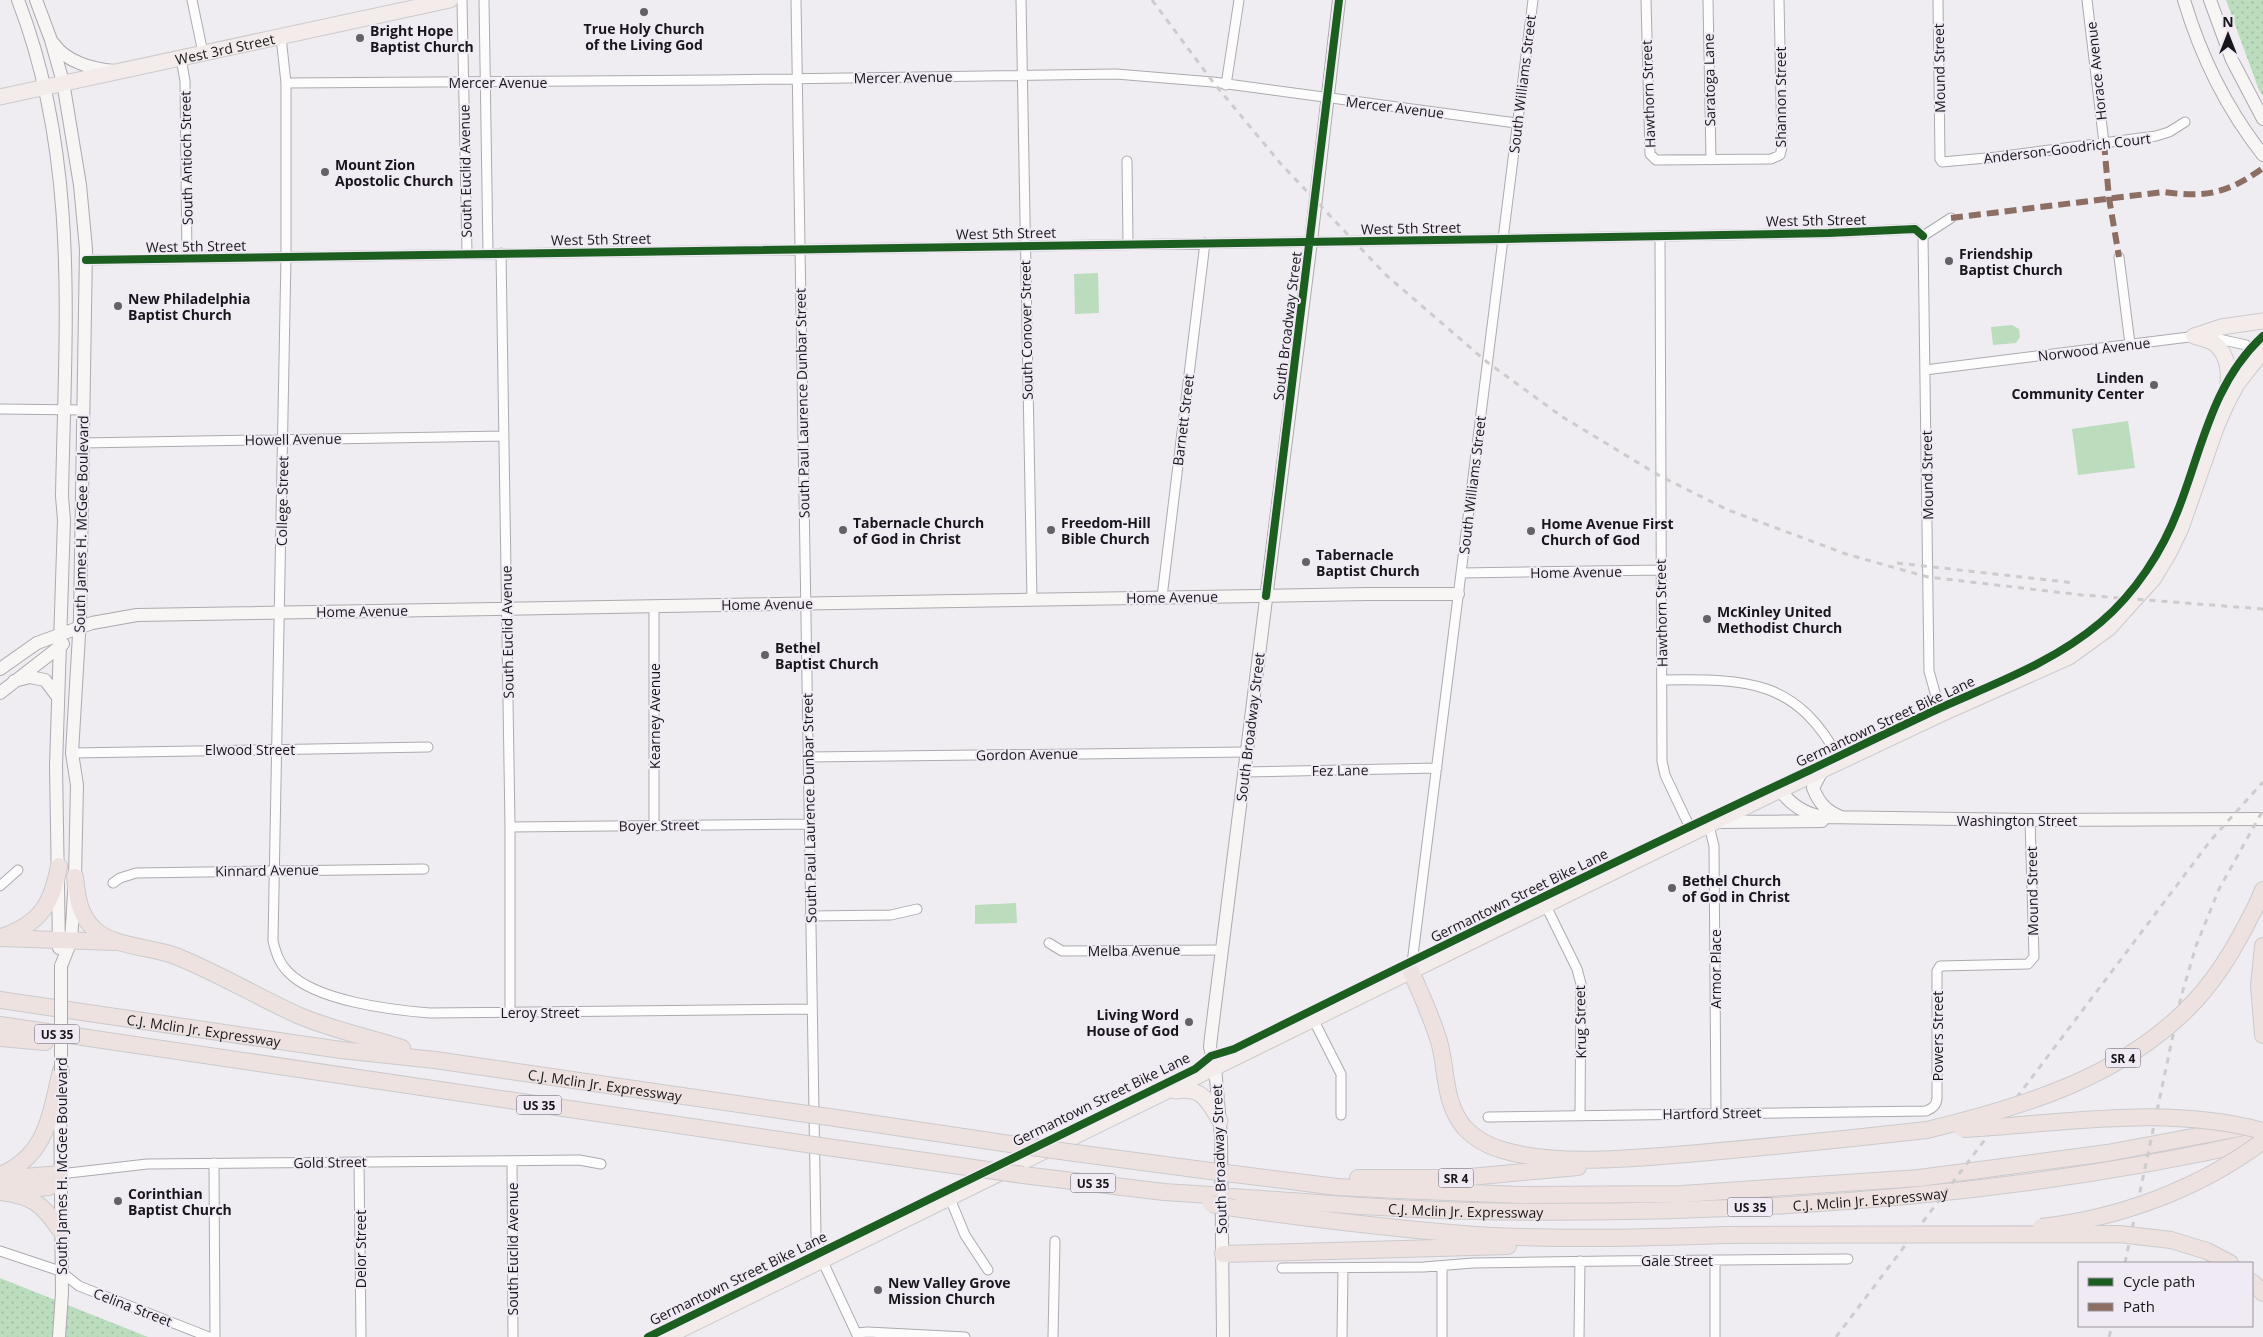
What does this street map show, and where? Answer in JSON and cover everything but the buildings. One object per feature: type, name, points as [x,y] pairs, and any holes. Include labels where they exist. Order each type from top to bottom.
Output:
[{"type":"highway","points":[[1,938],[23,928],[44,910],[54,890],[59,866]]},
{"type":"highway","points":[[74,877],[78,899],[86,920],[94,930],[102,935],[188,961],[301,1016],[435,1060]]},
{"type":"highway","name":"SR 4","points":[[1270,1178],[1459,1178],[1564,1169],[1640,1158],[1799,1144],[1927,1130],[1973,1119],[2049,1094],[2134,1053],[2180,1016],[2212,981],[2227,960],[2260,896]]},
{"type":"highway","points":[[1,938],[121,942]]},
{"type":"highway","points":[[2263,946],[2259,986],[2263,1035]]},
{"type":"highway","points":[[1411,971],[1440,1046],[1449,1098],[1455,1112],[1472,1134],[1491,1146],[1516,1153],[1561,1159],[1640,1158]]},
{"type":"highway","name":"C.J. Mclin Jr. Expressway","points":[[0,1000],[341,1050],[435,1060],[1017,1145],[1337,1187],[1521,1195],[1682,1194],[1757,1190],[1919,1178],[2025,1165],[2152,1145],[2263,1124]]},
{"type":"highway","name":"C.J. Mclin Jr. Expressway","points":[[0,1025],[953,1165],[1233,1202],[1469,1211],[1594,1212],[1779,1206],[1874,1199],[2052,1178],[2186,1157],[2263,1141]]},
{"type":"highway","points":[[0,1038],[50,1043],[113,1043]]},
{"type":"highway","points":[[0,1175],[20,1165],[37,1148],[44,1136],[61,1071]]},
{"type":"highway","points":[[1927,1130],[1992,1127],[2084,1119],[2174,1117],[2219,1120],[2263,1130]]},
{"type":"highway","points":[[1974,1234],[2048,1226],[2113,1213],[2145,1203],[2208,1176],[2238,1159],[2263,1141]]},
{"type":"highway","points":[[0,1179],[60,1174]]},
{"type":"highway","points":[[0,1192],[48,1187],[60,1174]]},
{"type":"highway","points":[[0,1192],[20,1194],[37,1203],[46,1211],[60,1230]]},
{"type":"highway","points":[[1233,1202],[1399,1229],[1478,1235],[1584,1238],[1723,1235],[2120,1234],[2171,1240],[2207,1251],[2228,1262]]},
{"type":"highway","points":[[1223,1254],[1528,1246],[1584,1238]]},
{"type":"highway","points":[[2253,1283],[2263,1294]]},
{"type":"main road","name":"West 3rd Street","points":[[0,97],[450,0]]},
{"type":"main road","points":[[2194,336],[2221,327],[2263,321]]},
{"type":"main road","points":[[2194,336],[2214,343],[2226,359],[2230,374],[2226,405]]},
{"type":"main road","points":[[666,1337],[949,1196],[1168,1092],[1215,1067],[1780,790],[1940,714],[2069,657],[2090,644],[2120,618],[2154,578],[2181,528],[2226,405],[2238,384],[2263,352]]},
{"type":"main road","points":[[1168,1092],[1197,1091],[1206,1098],[1220,1121]]},
{"type":"street","name":"South James H. McGee Boulevard","points":[[18,0],[44,87],[56,146],[64,205],[62,496],[64,520],[56,766],[59,866],[65,941]]},
{"type":"street","name":"South James H. McGee Boulevard","points":[[36,0],[51,40],[63,82],[80,185],[86,260],[78,628],[72,753],[76,784],[74,877],[62,966],[60,1174],[60,1271],[62,1293],[59,1337]]},
{"type":"street","points":[[192,0],[204,54]]},
{"type":"street","name":"South Euclid Avenue","points":[[462,0],[467,253]]},
{"type":"street","name":"South Euclid Avenue","points":[[484,0],[488,253]]},
{"type":"street","name":"South Paul Laurence Dunbar Street","points":[[796,0],[804,604],[816,1236],[822,1260],[857,1335]]},
{"type":"street","name":"South Conover Street","points":[[1021,0],[1024,246],[1032,600]]},
{"type":"street","points":[[1226,85],[1239,0]]},
{"type":"street","name":"South Broadway Street","points":[[1223,1337],[1220,1121],[1215,1067],[1210,1047],[1339,0]]},
{"type":"street","name":"South Williams Street","points":[[1411,971],[1516,123],[1533,0]]},
{"type":"street","name":"Hawthorn Street","points":[[1646,0],[1650,154],[1656,160],[1711,160]]},
{"type":"street","name":"Saratoga Lane","points":[[1708,0],[1711,160]]},
{"type":"street","name":"Shannon Street","points":[[1711,160],[1771,159],[1777,158],[1782,151],[1779,0]]},
{"type":"street","name":"Mound Street","points":[[1938,0],[1940,158],[1945,163]]},
{"type":"street","name":"Horace Avenue","points":[[2088,0],[2104,143]]},
{"type":"street","points":[[2184,0],[2193,31],[2221,92],[2263,155]]},
{"type":"street","points":[[2210,0],[2232,60],[2263,120]]},
{"type":"street","name":"College Street","points":[[281,37],[286,83],[286,256],[276,870],[273,941],[281,964]]},
{"type":"street","points":[[51,40],[69,58],[88,66],[119,71]]},
{"type":"street","name":"South Antioch Street","points":[[181,58],[185,81],[187,258]]},
{"type":"street","name":"Mercer Avenue","points":[[286,83],[797,79],[1116,74],[1226,85],[1516,123]]},
{"type":"street","name":"Anderson-Goodrich Court","points":[[1945,163],[2156,136],[2168,132],[2185,122]]},
{"type":"street","points":[[1126,161],[1128,243]]},
{"type":"street","points":[[1923,236],[1951,218]]},
{"type":"street","name":"West 5th Street","points":[[86,260],[1128,243],[1503,239],[1829,233],[1915,229],[1923,236]]},
{"type":"street","name":"Hawthorn Street","points":[[1660,236],[1662,762],[1665,775],[1693,834]]},
{"type":"street","name":"Mound Street","points":[[1923,236],[1929,671],[1940,714]]},
{"type":"street","name":"Barnett Street","points":[[1162,597],[1205,243]]},
{"type":"street","name":"South Euclid Avenue","points":[[501,253],[510,827],[510,1012]]},
{"type":"street","points":[[2119,257],[2130,344]]},
{"type":"street","name":"Norwood Avenue","points":[[1925,370],[2194,336],[2225,340],[2263,352]]},
{"type":"street","points":[[0,409],[83,410]]},
{"type":"street","name":"Howell Avenue","points":[[82,442],[504,436]]},
{"type":"street","name":"Home Avenue","points":[[1461,573],[1661,570]]},
{"type":"street","name":"Home Avenue","points":[[78,628],[109,619],[137,615],[1162,597],[1458,594]]},
{"type":"street","name":"Kearney Avenue","points":[[654,606],[654,826]]},
{"type":"street","points":[[0,693],[59,641],[78,628]]},
{"type":"street","points":[[0,670],[33,645],[59,641]]},
{"type":"street","points":[[12,682],[30,677],[38,678],[50,684],[57,696]]},
{"type":"street","points":[[1662,680],[1721,679],[1741,681],[1774,692],[1803,710],[1817,724],[1829,739],[1841,762]]},
{"type":"street","name":"Elwood Street","points":[[72,753],[428,747]]},
{"type":"street","name":"Gordon Avenue","points":[[808,757],[1247,752]]},
{"type":"street","name":"Fez Lane","points":[[1244,772],[1437,768]]},
{"type":"street","points":[[1822,771],[1813,788],[1818,801],[1831,812],[1848,818]]},
{"type":"street","name":"Washington Street","points":[[1780,790],[1792,803],[1813,815],[1862,819],[2263,819]]},
{"type":"street","points":[[1713,824],[1862,819]]},
{"type":"street","name":"Mound Street","points":[[1940,966],[2028,964],[2032,961],[2034,957],[2030,820]]},
{"type":"street","name":"Boyer Street","points":[[510,827],[809,824]]},
{"type":"street","name":"Armor Place","points":[[1713,824],[1716,1112]]},
{"type":"street","name":"Kinnard Avenue","points":[[113,883],[120,878],[136,873],[424,869]]},
{"type":"street","points":[[0,886],[18,870]]},
{"type":"street","name":"Krug Street","points":[[1546,906],[1577,969],[1581,984],[1580,1115]]},
{"type":"street","points":[[810,916],[891,915],[917,909]]},
{"type":"street","name":"Melba Avenue","points":[[1049,943],[1062,951],[1222,950]]},
{"type":"street","name":"Leroy Street","points":[[281,964],[296,979],[324,992],[375,1008],[430,1013],[812,1009]]},
{"type":"street","name":"Powers Street","points":[[1934,1107],[1937,1097],[1937,971],[1940,966]]},
{"type":"street","points":[[1313,1019],[1341,1074],[1341,1115]]},
{"type":"street","name":"Hartford Street","points":[[1488,1117],[1716,1112],[1926,1111],[1934,1107]]},
{"type":"street","name":"Gold Street","points":[[60,1174],[147,1164],[579,1160],[601,1164]]},
{"type":"street","name":"South Euclid Avenue","points":[[512,1161],[513,1337]]},
{"type":"street","name":"Delor Street","points":[[359,1162],[361,1337]]},
{"type":"street","points":[[214,1163],[215,1337]]},
{"type":"street","points":[[949,1196],[965,1235],[988,1270]]},
{"type":"street","points":[[1053,1337],[1054,1241]]},
{"type":"street","name":"Celina Street","points":[[0,1251],[60,1271],[79,1286],[209,1337]]},
{"type":"street","name":"Gale Street","points":[[1442,1266],[1505,1262],[1848,1259]]},
{"type":"street","points":[[1715,1260],[1715,1337]]},
{"type":"street","points":[[1579,1337],[1580,1261]]},
{"type":"street","points":[[1282,1268],[1343,1269],[1442,1266],[1442,1337]]},
{"type":"street","points":[[1342,1337],[1343,1269]]},
{"type":"street","points":[[857,1335],[868,1332],[966,1337]]},
{"type":"green space","points":[[2226,0],[2263,0],[2263,96],[2259,90]]},
{"type":"green space","points":[[1098,273],[1099,313],[1075,314],[1074,274]]},
{"type":"green space","points":[[2012,325],[2019,329],[2020,337],[2016,343],[1993,345],[1991,327]]},
{"type":"green space","points":[[2128,421],[2135,468],[2078,475],[2072,429]]},
{"type":"green space","points":[[1016,903],[1017,923],[975,924],[975,905]]},
{"type":"green space","points":[[0,1278],[148,1337],[0,1337]]},
{"type":"railway","points":[[1152,0],[1213,82],[1281,164],[1386,275],[1487,362],[1561,416],[1660,476],[1728,510],[1846,554],[1928,577],[2082,595],[2263,609]]},
{"type":"railway","points":[[1897,563],[2075,583]]},
{"type":"railway","points":[[1836,1337],[2211,840],[2263,782]]},
{"type":"railway","points":[[2125,1262],[2181,997],[2196,946],[2219,889],[2263,810]]},
{"type":"railway","points":[[2109,1337],[2112,1327]]},
{"type":"marked path","points":[[2104,143],[2109,198],[2119,257]]},
{"type":"marked path","points":[[1951,218],[2163,192],[2205,194],[2228,188],[2263,168]]},
{"type":"cycle path","points":[[1266,596],[1339,0]]},
{"type":"cycle path","points":[[86,260],[1503,239],[1829,233],[1915,229],[1923,236]]},
{"type":"cycle path","name":"Germantown Street Bike Lane","points":[[648,1337],[1195,1069],[1211,1056],[1234,1049],[1593,873],[1924,716],[2024,671],[2064,649],[2113,611],[2136,585],[2156,556],[2178,510],[2210,418],[2220,396],[2246,354],[2263,336]]},
{"type":"place","name":"True Holy Church of the Living God","points":[[644,12]]},
{"type":"place","name":"Bright Hope Baptist Church","points":[[360,38]]},
{"type":"place","name":"Mount Zion Apostolic Church","points":[[325,172]]},
{"type":"place","name":"Friendship Baptist Church","points":[[1949,261]]},
{"type":"place","name":"New Philadelphia Baptist Church","points":[[118,306]]},
{"type":"place","name":"Linden Community Center","points":[[2154,385]]},
{"type":"place","name":"Tabernacle Church of God in Christ","points":[[843,530]]},
{"type":"place","name":"Freedom-Hill Bible Church","points":[[1051,530]]},
{"type":"place","name":"Home Avenue First Church of God","points":[[1531,531]]},
{"type":"place","name":"Tabernacle Baptist Church","points":[[1306,562]]},
{"type":"place","name":"McKinley United Methodist Church","points":[[1707,619]]},
{"type":"place","name":"Bethel Baptist Church","points":[[765,655]]},
{"type":"place","name":"Bethel Church of God in Christ","points":[[1672,888]]},
{"type":"place","name":"Living Word House of God","points":[[1189,1022]]},
{"type":"place","name":"Corinthian Baptist Church","points":[[118,1201]]},
{"type":"place","name":"New Valley Grove Mission Church","points":[[878,1290]]}]
